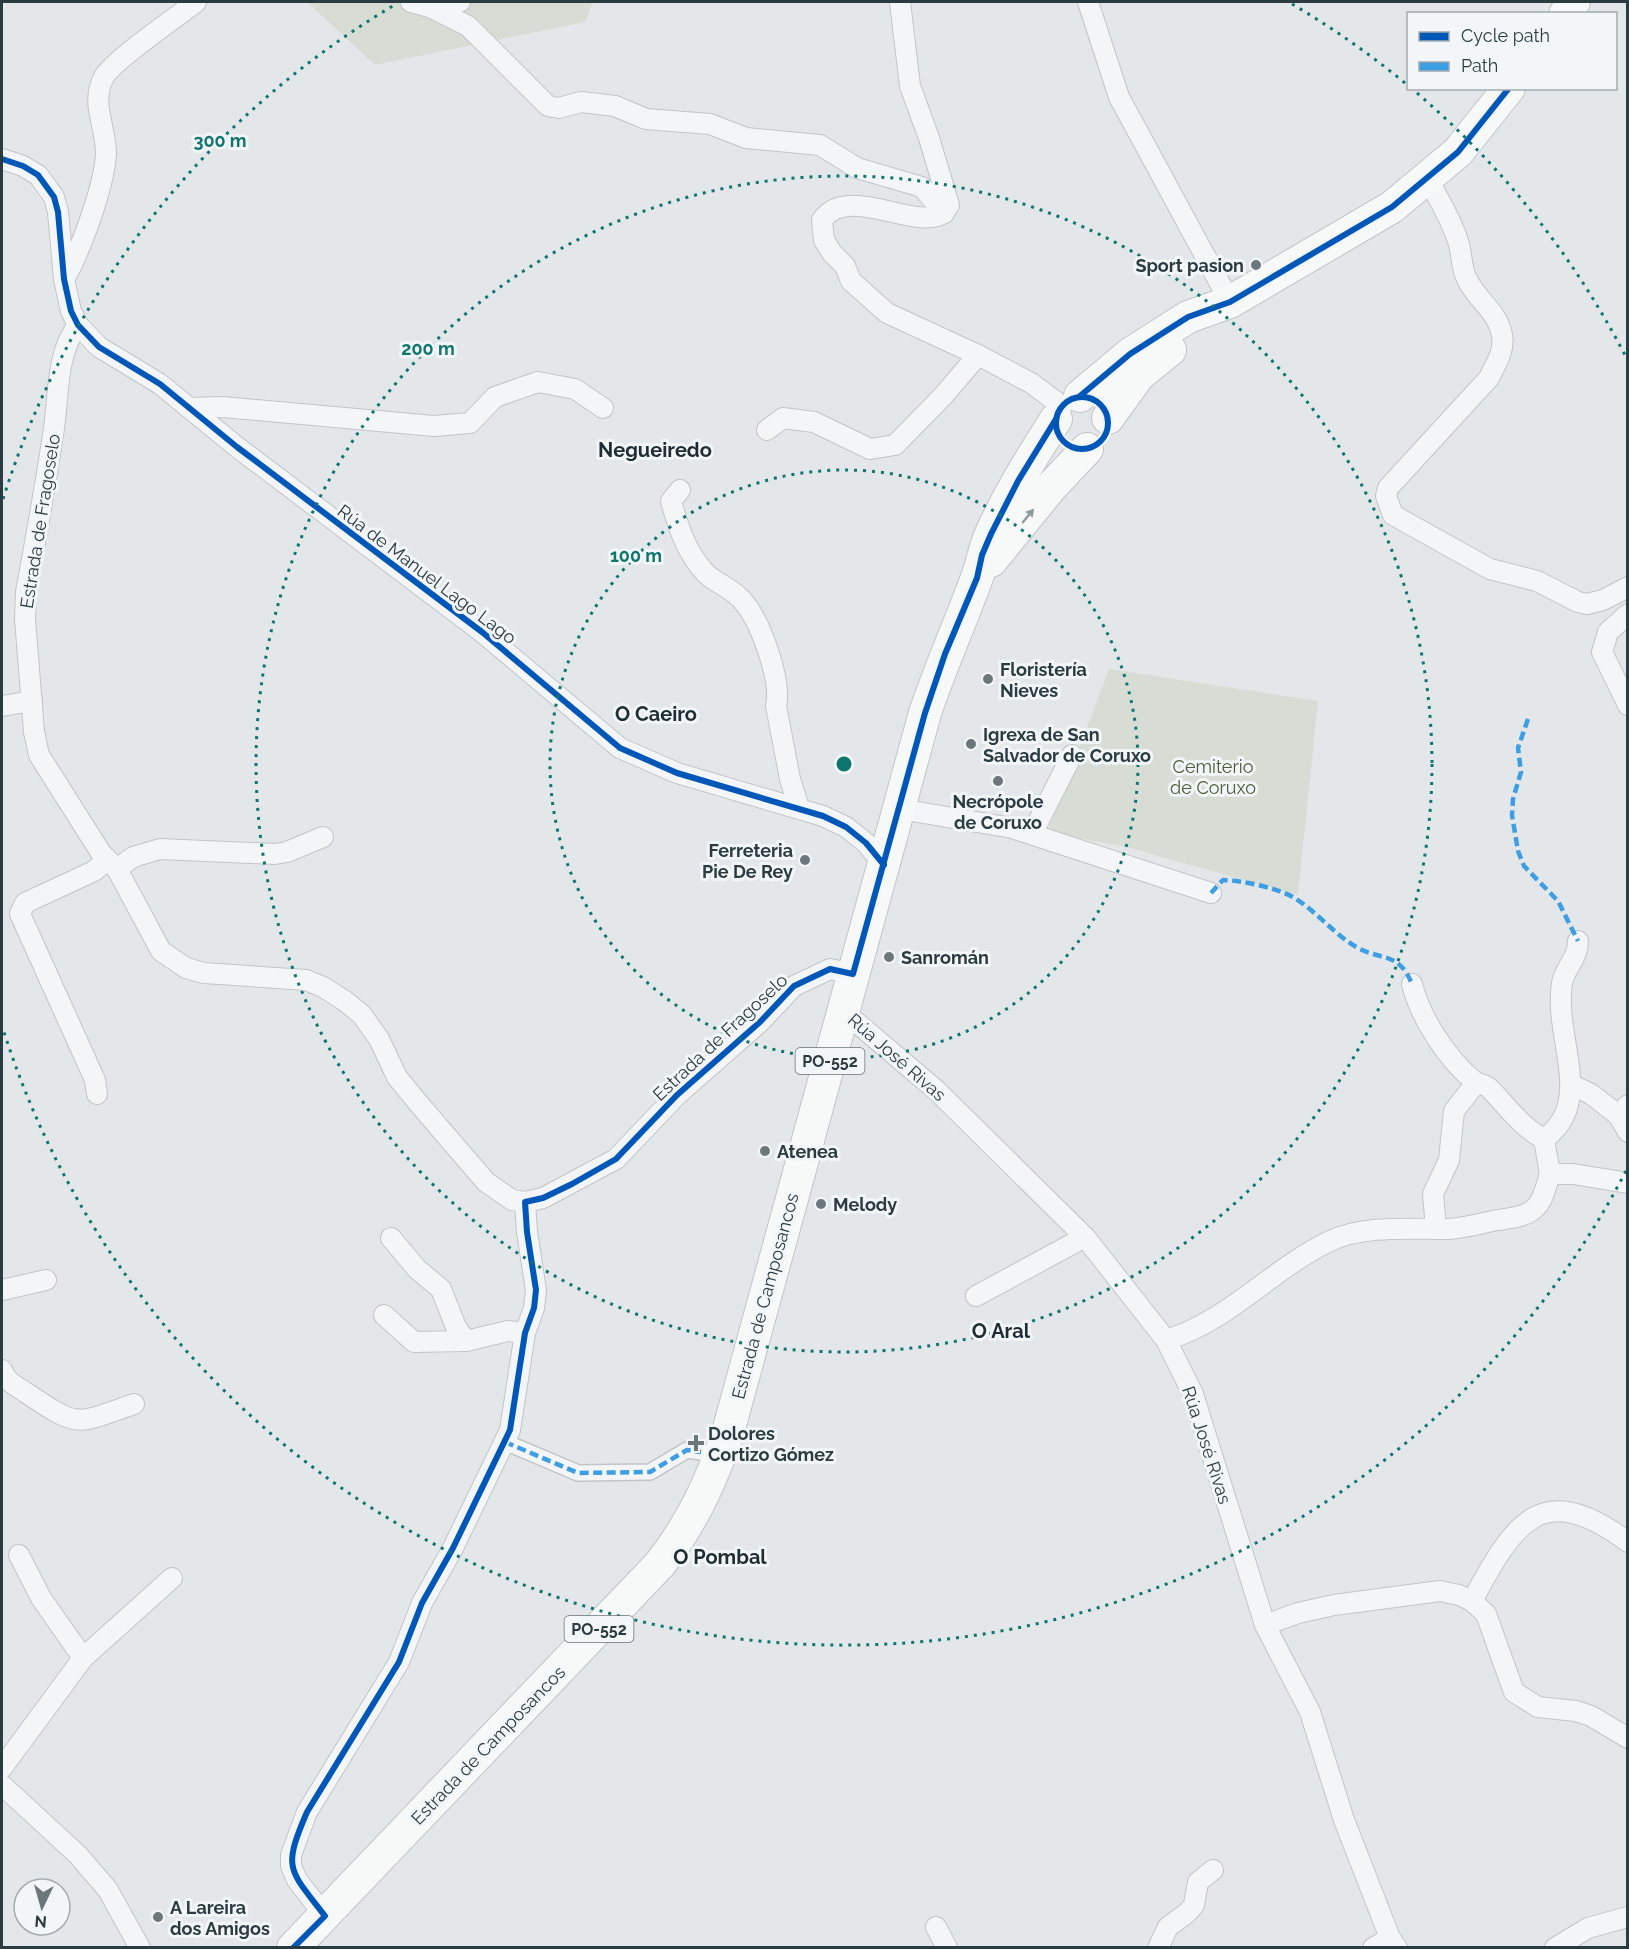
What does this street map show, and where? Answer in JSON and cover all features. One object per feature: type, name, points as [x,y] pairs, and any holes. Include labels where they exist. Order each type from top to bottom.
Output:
[{"type":"main road","name":"Estrada de Camposancos","points":[[977,578],[1052,486],[1087,449],[1102,441],[1106,434],[1108,417],[1139,375],[1230,302],[1353,231],[1428,179],[1458,152],[1507,90]]},
{"type":"main road","name":"Estrada de Camposancos","points":[[293,1947],[660,1564],[690,1523],[710,1483],[728,1432],[925,713],[945,654],[977,578],[991,534],[1018,481],[1066,407],[1130,354],[1188,317],[1230,302]]},
{"type":"main road","points":[[1087,449],[1073,448],[1062,440],[1066,407],[1095,399],[1106,410],[1108,417]]},
{"type":"street","points":[[64,279],[77,257],[104,170],[106,153],[98,97],[104,76],[196,2]]},
{"type":"street","points":[[421,4],[460,2]]},
{"type":"street","points":[[900,2],[910,86],[948,196],[949,205],[944,213],[930,217],[852,206],[839,207],[827,213],[821,228],[824,240],[832,253],[845,266],[851,281],[887,313],[978,355],[1031,383],[1066,407]]},
{"type":"street","points":[[1088,2],[1119,97],[1230,302]]},
{"type":"street","points":[[421,4],[468,26],[548,106],[559,108],[581,102],[615,106],[646,119],[710,124],[746,138],[820,145],[857,168],[921,187],[944,213]]},
{"type":"street","points":[[2,159],[16,163],[38,175],[54,197],[61,234],[64,279],[74,318]]},
{"type":"street","points":[[1428,179],[1448,213],[1465,276],[1475,294],[1495,316],[1503,337],[1500,357],[1489,378],[1388,488],[1386,496],[1388,508],[1393,515],[1412,527],[1490,569],[1537,581],[1578,602],[1593,603],[1628,587]]},
{"type":"street","name":"Rúa de Manuel Lago Lago","points":[[74,318],[99,346],[160,384],[246,454],[482,632],[620,748],[677,773],[800,808],[846,827],[866,843],[884,865]]},
{"type":"street","name":"Estrada de Fragoselo","points":[[74,318],[62,362],[55,427],[26,592],[25,619],[39,755],[47,771],[112,865],[153,940],[172,960],[204,974],[306,980],[323,987],[345,1001],[362,1016],[379,1039],[397,1077],[486,1182],[512,1200],[525,1202],[543,1198],[616,1159],[677,1095],[760,1022],[794,986],[830,969],[854,974]]},
{"type":"street","points":[[767,430],[783,418],[813,422],[870,449],[895,445],[943,396],[978,355]]},
{"type":"street","points":[[189,408],[223,407],[434,426],[470,423],[495,397],[538,382],[575,389],[603,408]]},
{"type":"street","points":[[680,490],[671,501],[683,543],[702,570],[742,599],[772,660],[778,696],[776,706],[790,778],[800,808]]},
{"type":"street","points":[[1628,614],[1608,632],[1602,652],[1628,705]]},
{"type":"street","points":[[2,706],[32,701]]},
{"type":"street","points":[[1032,834],[1072,755]]},
{"type":"street","points":[[900,809],[1012,828],[1211,893]]},
{"type":"street","points":[[97,1094],[95,1080],[20,914],[25,903],[94,871],[159,849],[275,854],[287,852],[323,837]]},
{"type":"street","points":[[1544,1139],[1561,1124],[1567,1113],[1572,1085],[1560,1018],[1562,983],[1565,973],[1575,960],[1578,941]]},
{"type":"street","points":[[1412,984],[1416,1002],[1429,1026],[1476,1083],[1488,1086],[1513,1116],[1544,1139]]},
{"type":"street","name":"Rúa José Rivas","points":[[843,1011],[936,1090],[1085,1237],[1166,1340],[1193,1394],[1265,1625],[1310,1713],[1387,1944]]},
{"type":"street","points":[[1436,1228],[1433,1194],[1449,1160],[1454,1111],[1476,1083]]},
{"type":"street","points":[[1572,1085],[1591,1094],[1624,1117]]},
{"type":"street","points":[[1166,1340],[1206,1325],[1258,1286],[1329,1241],[1388,1229],[1446,1229],[1526,1214],[1536,1208],[1542,1199],[1550,1174],[1544,1139]]},
{"type":"street","points":[[1550,1174],[1573,1174],[1628,1183]]},
{"type":"street","points":[[325,1916],[297,1880],[291,1866],[298,1833],[307,1812],[399,1662],[422,1603],[453,1548],[510,1430],[525,1333],[534,1308],[536,1290],[525,1202]]},
{"type":"street","points":[[976,1296],[1085,1237]]},
{"type":"street","points":[[391,1238],[417,1269],[441,1289],[456,1327],[466,1341]]},
{"type":"street","points":[[2,1290],[46,1280]]},
{"type":"street","points":[[384,1315],[414,1342],[466,1341],[508,1331],[525,1333]]},
{"type":"street","points":[[2,1370],[11,1384],[68,1419],[87,1421],[134,1404]]},
{"type":"street","points":[[505,1442],[578,1473],[650,1472],[687,1450],[701,1452]]},
{"type":"street","points":[[1472,1601],[1514,1531],[1541,1512],[1573,1512],[1606,1526],[1628,1542]]},
{"type":"street","points":[[19,1555],[41,1598],[83,1658]]},
{"type":"street","points":[[2,1768],[83,1658],[172,1578]]},
{"type":"street","points":[[1265,1625],[1298,1613],[1334,1605],[1440,1591],[1459,1595],[1472,1601],[1486,1614],[1514,1692],[1538,1707],[1576,1711],[1591,1716],[1628,1738]]},
{"type":"street","points":[[2,1785],[78,1855],[108,1890],[140,1947]]},
{"type":"street","points":[[1158,1947],[1168,1927],[1194,1905],[1198,1882],[1214,1870]]},
{"type":"street","points":[[1555,1947],[1588,1928],[1628,1917]]},
{"type":"street","points":[[936,1927],[946,1947]]},
{"type":"green space","points":[[307,2],[593,2],[585,22],[375,65]]},
{"type":"green space","name":"Cemiterio de Coruxo","points":[[1109,669],[1318,701],[1298,895],[1123,846],[1047,833]]},
{"type":"marked path","points":[[1528,719],[1518,748],[1521,772],[1513,799],[1512,815],[1518,851],[1524,866],[1558,901],[1578,941]]},
{"type":"marked path","points":[[1211,893],[1223,880],[1258,885],[1291,896],[1358,948],[1396,962],[1402,967],[1412,984]]},
{"type":"marked path","points":[[505,1442],[578,1473],[650,1472],[687,1450],[701,1452]]},
{"type":"cycle path","points":[[1080,396],[1130,354],[1188,317],[1230,302],[1392,207],[1458,152],[1507,90]]},
{"type":"cycle path","points":[[2,159],[23,166],[38,175],[54,197],[58,212],[64,279],[71,311],[78,325],[99,347],[160,384],[237,447],[482,632],[620,748],[677,773],[823,816],[846,827],[866,843],[884,865]]},
{"type":"cycle path","points":[[1077,397],[1087,397],[1101,404],[1108,423],[1101,442],[1087,449],[1077,449],[1067,445],[1060,438],[1056,428],[1056,418],[1060,408],[1067,401],[1077,397]]},
{"type":"cycle path","points":[[293,1948],[325,1916],[303,1888],[293,1868],[292,1858],[299,1831],[307,1812],[399,1662],[422,1603],[453,1548],[510,1430],[525,1333],[534,1308],[536,1290],[525,1202],[543,1198],[616,1159],[677,1095],[760,1022],[794,986],[830,969],[853,974],[925,713],[945,654],[977,578],[982,555],[991,534],[1018,481],[1056,419]]},
{"type":"place","name":"Sport pasion","points":[[1256,265]]},
{"type":"place","name":"Floristería Nieves","points":[[988,679]]},
{"type":"place","name":"Igrexa de San Salvador de Coruxo","points":[[971,744]]},
{"type":"place","name":"Necrópole de Coruxo","points":[[998,781]]},
{"type":"place","name":"Ferreteria Pie De Rey","points":[[805,860]]},
{"type":"place","name":"Sanromán","points":[[889,957]]},
{"type":"place","name":"Atenea","points":[[765,1151]]},
{"type":"place","name":"Melody","points":[[821,1204]]},
{"type":"place","name":"Dolores Cortizo Gómez","points":[[696,1443]]},
{"type":"place","name":"A Lareira dos Amigos","points":[[158,1917]]},
{"type":"district","name":"Negueiredo","points":[[655,450]]},
{"type":"district","name":"O Caeiro","points":[[656,714]]},
{"type":"district","name":"O Aral","points":[[1001,1331]]},
{"type":"district","name":"O Pombal","points":[[720,1557]]}]
